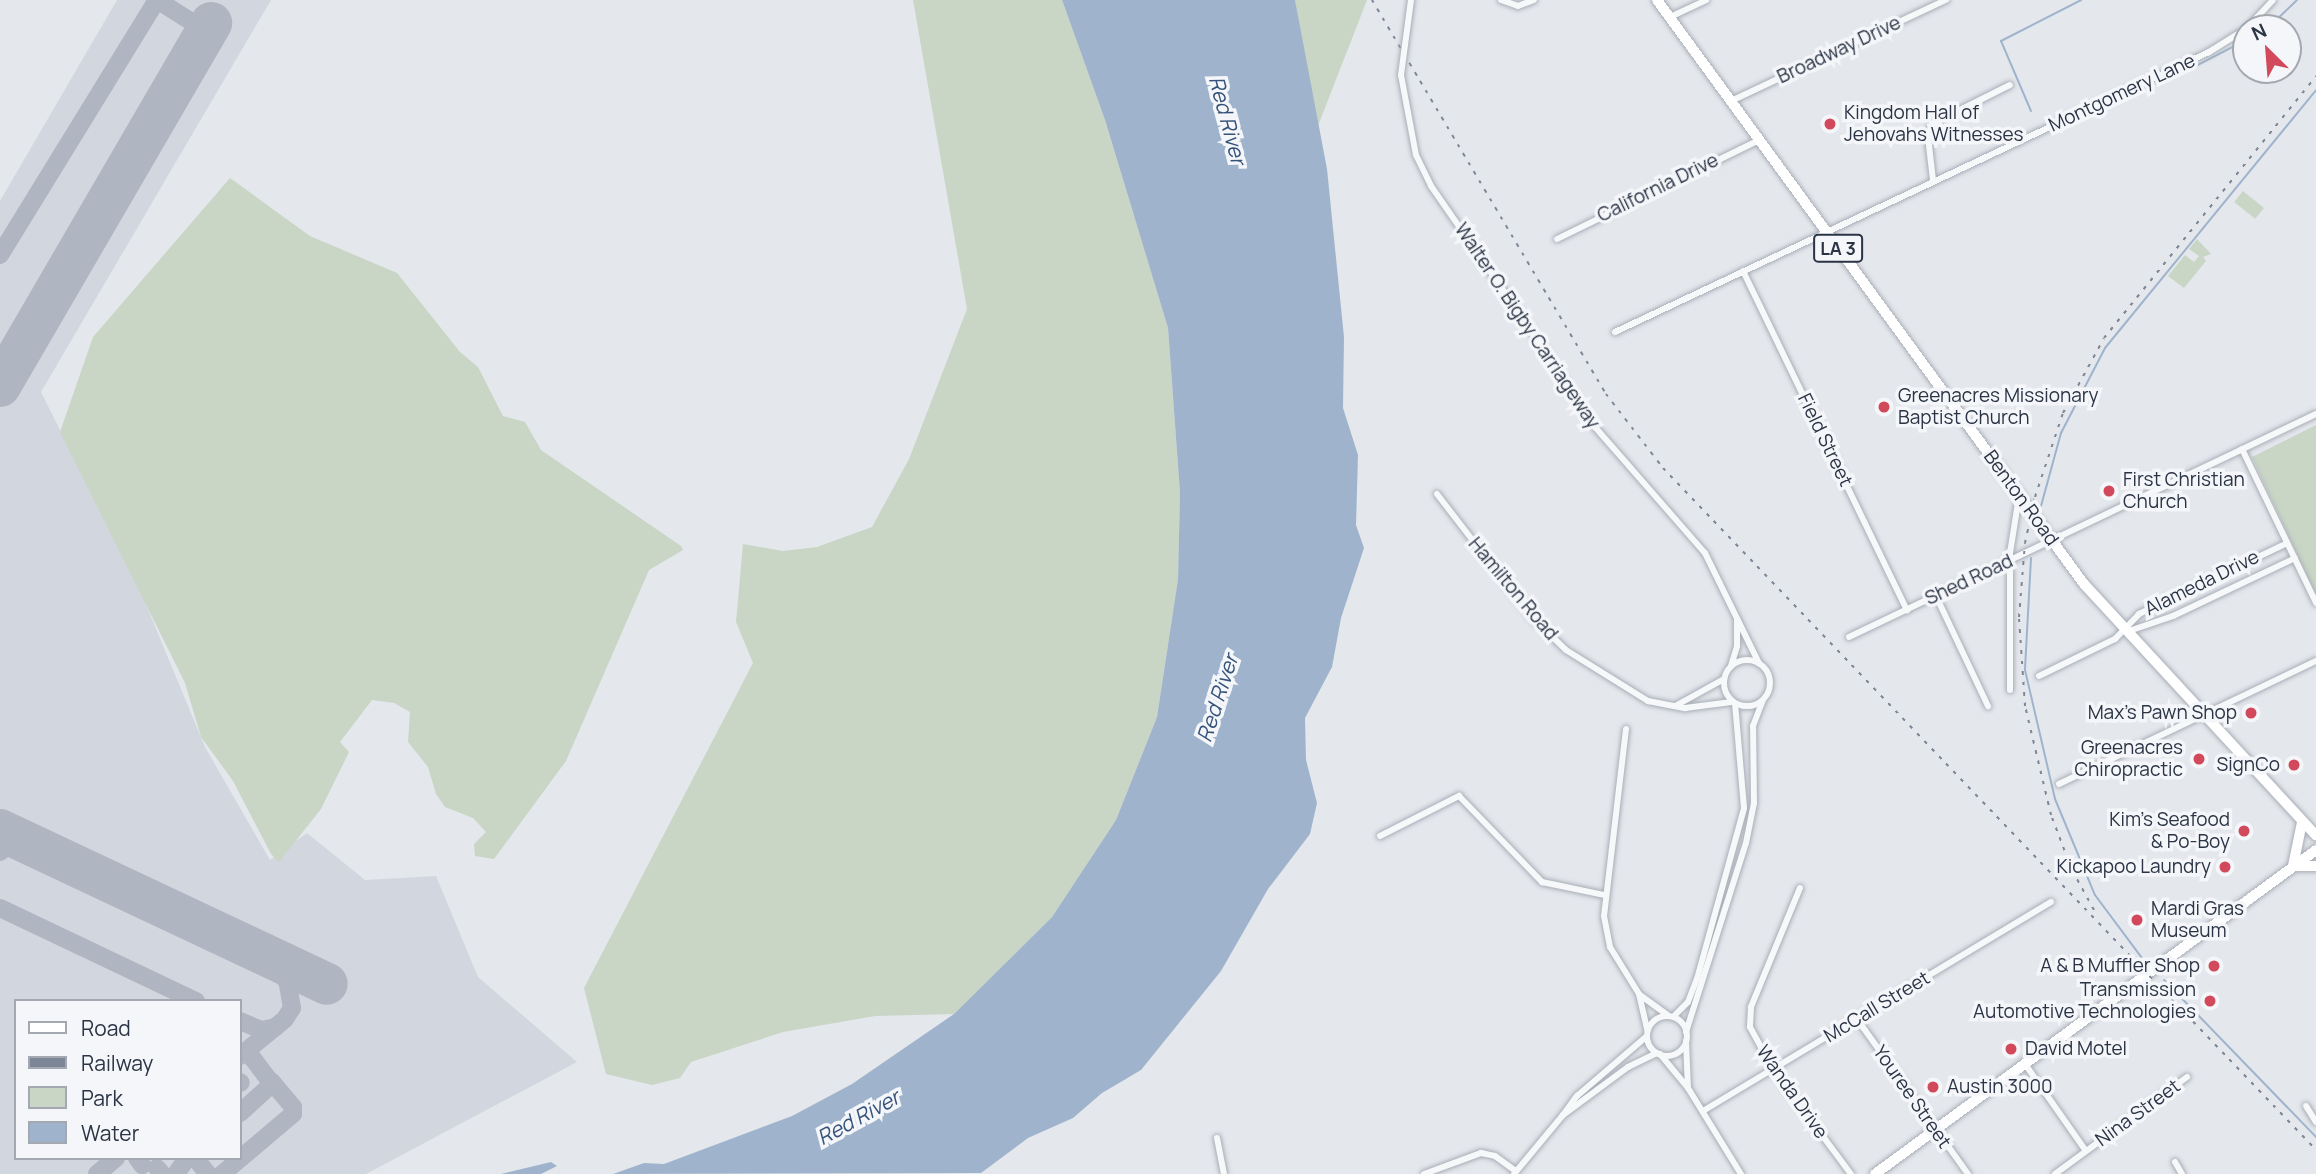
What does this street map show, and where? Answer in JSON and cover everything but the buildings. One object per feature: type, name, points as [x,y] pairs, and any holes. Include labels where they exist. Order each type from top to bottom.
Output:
[{"type":"main road","name":"Benton Road","points":[[1657,0],[2052,541],[2124,632],[2316,835]]},
{"type":"main road","points":[[2294,866],[2302,822],[2316,824]]},
{"type":"main road","points":[[1875,1174],[2316,850]]},
{"type":"main road","points":[[2294,866],[2316,866]]},
{"type":"street","name":"Walter O. Bigby Carriageway","points":[[1411,0],[1401,75],[1413,146],[1431,187],[1595,427],[1705,553],[1759,663]]},
{"type":"street","points":[[1501,0],[1518,6],[1534,0]]},
{"type":"street","points":[[1670,18],[1706,0]]},
{"type":"street","name":"Broadway Drive","points":[[1731,101],[1946,0]]},
{"type":"street","name":"Montgomery Lane","points":[[2260,14],[2273,0]]},
{"type":"street","name":"Montgomery Lane","points":[[1615,332],[2197,58],[2232,37]]},
{"type":"street","points":[[1933,180],[1928,137],[1934,121],[2010,85]]},
{"type":"street","name":"California Drive","points":[[1557,239],[1759,140]]},
{"type":"street","name":"Field Street","points":[[1743,271],[1907,610]]},
{"type":"street","name":"Shed Road","points":[[1849,637],[2316,414]]},
{"type":"street","points":[[2242,449],[2316,603]]},
{"type":"street","name":"Hamilton Road","points":[[1437,494],[1531,616],[1566,650],[1648,701],[1675,706],[1734,703]]},
{"type":"street","points":[[2010,690],[2010,561],[2019,496]]},
{"type":"street","name":"Alameda Drive","points":[[2124,632],[2139,614],[2287,543]]},
{"type":"street","name":"Alameda Drive","points":[[2039,676],[2124,632],[2173,616],[2295,558]]},
{"type":"street","points":[[1936,596],[1989,706]]},
{"type":"street","name":"Walter O. Bigby Carriageway","points":[[1731,666],[1737,646],[1737,617]]},
{"type":"street","points":[[1563,1115],[1628,1067],[1658,1054],[1673,1054],[1686,1036],[1746,843],[1755,780],[1752,733],[1771,682],[1759,663],[1745,660],[1731,666],[1724,680],[1675,706]]},
{"type":"street","points":[[2059,784],[2316,661]]},
{"type":"street","points":[[1424,1174],[1481,1153],[1495,1156],[1515,1172],[1577,1096],[1647,1033],[1654,1020],[1672,1017],[1688,1002],[1697,979],[1744,808],[1734,703],[1724,680]]},
{"type":"street","points":[[1734,703],[1749,707],[1762,702]]},
{"type":"street","points":[[1626,729],[1620,758],[1622,790],[1604,895],[1610,947],[1639,994],[1647,1033],[1658,1054],[1688,1088],[1741,1174]]},
{"type":"street","points":[[1380,836],[1459,796],[1542,882],[1604,895]]},
{"type":"street","name":"Wanda Drive","points":[[1800,888],[1750,1015],[1750,1027],[1773,1069],[1851,1174]]},
{"type":"street","name":"McCall Street","points":[[1703,1111],[2051,902]]},
{"type":"street","points":[[1639,994],[1672,1017],[1686,1036],[1688,1088]]},
{"type":"street","name":"Youree Street","points":[[1857,1019],[1968,1174]]},
{"type":"street","points":[[2025,1064],[2086,1151]]},
{"type":"street","name":"Nina Street","points":[[2054,1174],[2187,1077]]},
{"type":"street","points":[[2306,1106],[2316,1122]]},
{"type":"street","points":[[1217,1138],[1224,1174]]},
{"type":"street","points":[[2175,1162],[2182,1174]]},
{"type":"shaded area","points":[[117,0],[271,0],[41,392],[140,590],[205,747],[270,860],[307,833],[365,880],[436,876],[478,977],[577,1062],[366,1174],[0,1174],[0,201]]},
{"type":"green space","points":[[913,0],[1062,0],[1105,120],[1168,328],[1180,493],[1178,579],[1157,717],[1116,820],[1052,917],[954,1014],[875,1016],[783,1032],[691,1062],[680,1078],[652,1085],[606,1074],[584,988],[753,663],[736,622],[743,544],[783,551],[817,547],[872,527],[909,459],[967,309]]},
{"type":"green space","points":[[1295,0],[1367,0],[1316,131]]},
{"type":"green space","points":[[230,178],[310,236],[397,273],[460,352],[478,367],[503,416],[525,422],[541,450],[681,546],[683,550],[649,570],[566,761],[494,859],[475,856],[474,844],[486,832],[473,818],[445,807],[436,794],[428,767],[408,742],[410,712],[394,703],[372,700],[340,742],[349,752],[321,809],[279,862],[271,854],[233,781],[201,737],[185,683],[60,432],[93,337]]},
{"type":"green space","points":[[2243,191],[2264,208],[2255,219],[2234,202]]},
{"type":"green space","points":[[2197,239],[2211,254],[2203,257],[2206,261],[2184,288],[2168,276],[2185,255],[2194,262],[2199,256],[2189,249]]},
{"type":"green space","points":[[2316,425],[2316,595],[2252,457]]},
{"type":"water","name":"Red River","points":[[1062,0],[1295,0],[1327,169],[1344,337],[1343,408],[1358,455],[1356,525],[1364,548],[1341,618],[1332,667],[1305,718],[1306,760],[1317,803],[1310,834],[1268,889],[1221,971],[1141,1070],[1102,1093],[1073,1118],[1028,1138],[981,1173],[613,1174],[644,1163],[664,1164],[792,1116],[852,1084],[954,1014],[1052,917],[1116,820],[1157,717],[1178,579],[1180,493],[1168,328],[1105,120]]},
{"type":"water","points":[[551,1162],[557,1166],[541,1174],[501,1174]]},
{"type":"waterway","points":[[2031,111],[2001,41],[2081,0]]},
{"type":"waterway","points":[[2282,14],[2297,0]]},
{"type":"waterway","points":[[2161,84],[2232,47]]},
{"type":"waterway","points":[[2041,506],[2061,433],[2105,348],[2316,90]]},
{"type":"waterway","points":[[2031,558],[2025,670],[2055,799],[2095,895],[2142,958]]},
{"type":"waterway","points":[[2164,980],[2316,1137]]},
{"type":"taxiway","points":[[157,0],[206,31]]},
{"type":"taxiway","points":[[0,255],[157,0]]},
{"type":"taxiway","points":[[0,852],[13,843],[30,844]]},
{"type":"taxiway","points":[[0,908],[192,999]]},
{"type":"taxiway","points":[[242,1054],[285,1019],[292,1008],[287,981],[266,956]]},
{"type":"taxiway","points":[[242,1022],[261,1030],[276,1027]]},
{"type":"taxiway","points":[[242,1111],[272,1084],[250,1055],[251,1047]]},
{"type":"taxiway","points":[[242,1157],[293,1114],[293,1107],[271,1081]]},
{"type":"taxiway","points":[[97,1174],[114,1160]]},
{"type":"taxiway","points":[[138,1160],[142,1165]]},
{"type":"taxiway","points":[[176,1174],[186,1160]]},
{"type":"taxiway","points":[[197,1160],[208,1174]]},
{"type":"taxiway","points":[[222,1174],[239,1160]]},
{"type":"taxiway","points":[[157,1168],[162,1174]]},
{"type":"runway","points":[[0,386],[211,23]]},
{"type":"runway","points":[[0,830],[327,984]]},
{"type":"railway","points":[[1372,0],[1606,394],[1663,468],[2316,1150]]},
{"type":"railway","points":[[2094,910],[2072,870],[2051,815],[2025,706],[2019,617],[2025,543],[2035,497],[2063,413],[2104,338],[2316,76]]},
{"type":"place","name":"Kingdom Hall of Jehovahs Witnesses","points":[[1830,124]]},
{"type":"place","name":"Greenacres Missionary Baptist Church","points":[[1884,407]]},
{"type":"place","name":"First Christian Church","points":[[2109,491]]},
{"type":"place","name":"Max's Pawn Shop","points":[[2251,713]]},
{"type":"place","name":"Greenacres Chiropractic","points":[[2199,759]]},
{"type":"place","name":"SignCo","points":[[2294,765]]},
{"type":"place","name":"Kim's Seafood & Po-Boy","points":[[2244,831]]},
{"type":"place","name":"Kickapoo Laundry","points":[[2225,867]]},
{"type":"place","name":"Mardi Gras Museum","points":[[2137,920]]},
{"type":"place","name":"A & B Muffler Shop","points":[[2214,966]]},
{"type":"place","name":"Transmission Automotive Technologies","points":[[2210,1001]]},
{"type":"place","name":"David Motel","points":[[2011,1049]]},
{"type":"place","name":"Austin 3000","points":[[1933,1087]]}]
